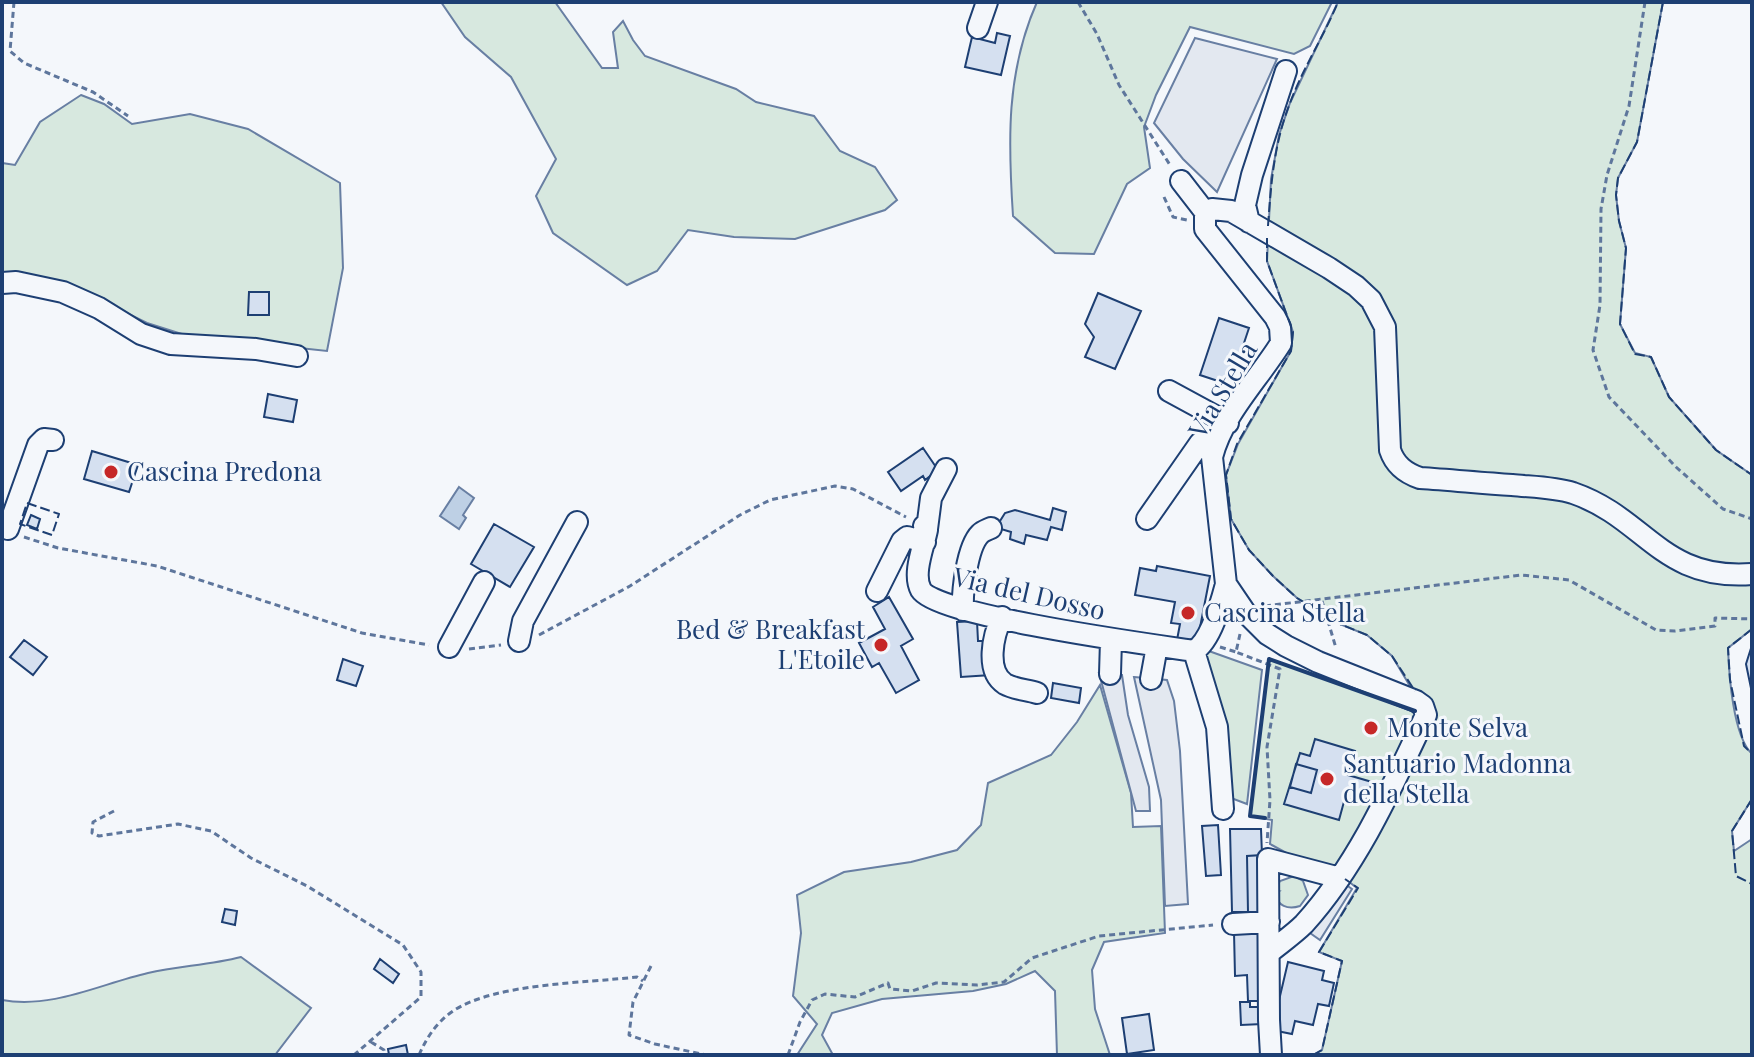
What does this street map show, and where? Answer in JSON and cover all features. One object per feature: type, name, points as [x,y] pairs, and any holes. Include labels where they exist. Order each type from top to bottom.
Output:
[{"type":"street","points":[[978,28],[987,2]]},
{"type":"street","points":[[1249,222],[1245,205],[1252,175],[1286,71]]},
{"type":"street","points":[[1181,181],[1205,212],[1212,209],[1231,211],[1329,268],[1371,300],[1385,327],[1390,450],[1393,459],[1408,474],[1420,478],[1570,492],[1608,510],[1671,558],[1718,575],[1752,574]]},
{"type":"street","name":"Via Stella","points":[[1205,212],[1205,229],[1262,297],[1275,317],[1281,335],[1281,343],[1274,355],[1255,378],[1216,443],[1211,472],[1226,584],[1245,612],[1267,634],[1286,646],[1416,701],[1425,709],[1425,717]]},
{"type":"street","points":[[2,283],[16,282],[63,292],[99,308],[141,334],[171,344],[256,349],[297,356]]},
{"type":"street","points":[[1169,391],[1228,423]]},
{"type":"street","points":[[8,529],[38,445],[44,439],[53,440]]},
{"type":"street","points":[[1147,519],[1200,443],[1216,443]]},
{"type":"street","points":[[877,591],[902,541],[925,532],[931,498],[946,469]]},
{"type":"street","points":[[519,641],[523,621],[577,522]]},
{"type":"street","points":[[963,610],[969,557],[979,535],[991,528]]},
{"type":"street","name":"Via del Dosso","points":[[925,532],[919,579],[922,590],[931,598],[963,610],[1111,640],[1194,651]]},
{"type":"street","points":[[449,647],[484,582]]},
{"type":"street","points":[[1223,809],[1217,727],[1194,651],[1200,648],[1217,615],[1226,584]]},
{"type":"street","points":[[1002,617],[994,632],[996,674],[1006,684],[1037,693]]},
{"type":"street","points":[[1110,674],[1111,640]]},
{"type":"street","points":[[1151,679],[1157,646]]},
{"type":"street","points":[[1401,739],[1425,717]]},
{"type":"street","points":[[1270,952],[1302,926],[1340,878],[1374,822],[1425,717]]},
{"type":"street","points":[[1271,1055],[1268,859],[1340,878]]},
{"type":"street","points":[[1226,924],[1269,922]]},
{"type":"path","points":[[14,2],[10,51],[24,63],[93,92],[128,116]]},
{"type":"path","points":[[1078,2],[1097,34],[1126,97],[1181,181]]},
{"type":"path","points":[[1645,2],[1629,106],[1607,175],[1601,209],[1600,305],[1593,350],[1609,397],[1676,467],[1723,509],[1752,519]]},
{"type":"path","points":[[1164,197],[1173,217]]},
{"type":"path","points":[[8,529],[58,548],[157,566],[362,633],[469,649],[534,637],[630,586],[740,515],[770,500],[835,486],[853,489],[925,532]]},
{"type":"path","points":[[1267,846],[1270,800],[1267,747],[1280,669],[1236,652],[1245,612],[1410,586],[1521,575],[1569,580],[1656,630],[1715,626],[1715,618],[1752,619]]},
{"type":"path","points":[[1322,601],[1347,673]]},
{"type":"path","points":[[114,811],[93,822],[92,833],[99,836],[178,824],[211,831],[251,858],[307,886],[403,945],[421,972],[421,997],[354,1055]]},
{"type":"path","points":[[788,1055],[812,1000],[825,994],[855,997],[888,983],[890,989],[912,991],[936,983],[977,985],[1004,982],[1032,958],[1099,936],[1226,924]]},
{"type":"path","points":[[651,966],[633,1002],[629,1035],[706,1055]]},
{"type":"path","points":[[419,1055],[426,1038],[437,1024],[455,1010],[493,995],[527,988],[637,977],[643,981]]},
{"type":"path","points":[[370,1041],[384,1050],[385,1055]]},
{"type":"shaded area","points":[[441,2],[555,2],[602,68],[618,68],[613,32],[623,21],[645,56],[736,89],[756,102],[814,116],[840,151],[875,167],[897,200],[885,210],[795,239],[734,237],[688,230],[657,271],[627,285],[553,233],[536,196],[556,159],[511,77],[465,37]]},
{"type":"shaded area","points":[[1037,2],[1332,2],[1310,46],[1294,54],[1190,27],[1156,95],[1144,127],[1150,168],[1127,184],[1094,254],[1055,253],[1013,216],[1010,134],[1014,81],[1019,54]]},
{"type":"shaded area","points":[[1338,2],[1663,2],[1637,142],[1618,178],[1616,195],[1626,248],[1620,324],[1635,353],[1651,357],[1669,397],[1716,450],[1752,475],[1752,629],[1728,648],[1736,720],[1752,754],[1752,799],[1732,831],[1734,851],[1752,839],[1752,1055],[1313,1055],[1322,1050],[1342,961],[1319,952],[1357,888],[1344,878],[1435,710],[1410,686],[1392,656],[1367,635],[1340,624],[1297,598],[1273,576],[1249,550],[1231,519],[1226,475],[1238,444],[1291,351],[1293,332],[1267,261],[1271,179],[1279,135],[1290,103]]},
{"type":"shaded area","points":[[1195,38],[1277,59],[1217,192],[1183,159],[1154,123]]},
{"type":"shaded area","points":[[81,95],[104,104],[132,124],[190,114],[248,129],[340,183],[343,268],[327,351],[188,336],[147,323],[67,284],[11,272],[2,273],[2,163],[15,165],[40,122]]},
{"type":"shaded area","points":[[1206,650],[1262,670],[1247,804],[1231,798],[1205,676]]},
{"type":"shaded area","points":[[1269,659],[1419,712],[1339,870],[1290,855],[1270,844],[1272,820],[1250,816]]},
{"type":"shaded area","points":[[1099,673],[1122,675],[1128,715],[1149,787],[1150,811],[1136,811]]},
{"type":"shaded area","points":[[1134,677],[1167,680],[1174,701],[1180,751],[1188,904],[1165,906],[1161,800]]},
{"type":"shaded area","points":[[1100,685],[1131,793],[1133,827],[1161,826],[1165,933],[1104,942],[1092,970],[1095,1009],[1110,1055],[1057,1055],[1055,991],[1035,971],[1006,984],[973,991],[882,999],[832,1013],[822,1035],[833,1055],[797,1055],[817,1024],[793,996],[801,933],[797,895],[844,872],[911,862],[957,850],[981,825],[988,783],[1051,755]]},
{"type":"shaded area","points":[[1294,876],[1303,881],[1308,895],[1300,906],[1287,907],[1278,901],[1275,893],[1279,891],[1275,890],[1280,881]]},
{"type":"shaded area","points":[[1342,882],[1352,889],[1320,940],[1310,933]]},
{"type":"shaded area","points":[[241,957],[311,1008],[275,1055],[2,1055],[2,1000],[21,1002],[58,998],[148,973]]},
{"type":"water","points":[[459,487],[474,498],[463,515],[466,518],[459,529],[440,516]]},
{"type":"building","points":[[997,33],[1010,36],[1001,75],[965,67],[972,37],[995,43]]},
{"type":"building","points":[[249,292],[269,292],[269,315],[248,315]]},
{"type":"building","points":[[1098,293],[1141,311],[1115,369],[1085,357],[1094,337],[1085,324]]},
{"type":"building","points":[[1219,318],[1249,328],[1230,385],[1200,375]]},
{"type":"building","points":[[268,394],[297,400],[293,422],[264,417]]},
{"type":"building","points":[[923,448],[938,470],[901,491],[888,472]]},
{"type":"building","name":"Cascina Predona","points":[[92,451],[138,465],[129,492],[84,479]]},
{"type":"building","points":[[1053,508],[1066,512],[1062,530],[1051,527],[1047,540],[1026,535],[1024,544],[1010,539],[1011,532],[1001,529],[1000,521],[1005,513],[1015,510],[1050,520]]},
{"type":"building","points":[[31,515],[40,519],[37,529],[27,525]]},
{"type":"building","points":[[494,524],[534,547],[510,587],[471,564]]},
{"type":"building","name":"Cascina Stella","points":[[1157,566],[1210,576],[1197,643],[1177,640],[1180,624],[1171,623],[1175,602],[1135,595],[1140,568],[1156,571]]},
{"type":"building","name":"Bed & Breakfast L'Etoile","points":[[889,597],[913,639],[901,646],[919,680],[896,693],[879,663],[872,667],[859,643],[885,629],[873,607]]},
{"type":"building","points":[[977,621],[978,641],[983,641],[991,675],[961,677],[957,622]]},
{"type":"building","points":[[24,640],[47,657],[33,675],[10,657]]},
{"type":"building","points":[[1752,645],[1752,693],[1746,664]]},
{"type":"building","points":[[343,659],[363,666],[356,686],[337,680]]},
{"type":"building","points":[[1053,683],[1081,688],[1079,703],[1051,698]]},
{"type":"building","name":"Santuario Madonna della Stella","points":[[1315,739],[1355,751],[1348,775],[1372,782],[1365,804],[1345,798],[1339,820],[1284,804],[1300,753],[1310,756]]},
{"type":"building","points":[[1296,764],[1317,770],[1311,793],[1290,787]]},
{"type":"building","points":[[1218,825],[1221,875],[1206,876],[1202,826]]},
{"type":"building","points":[[1230,829],[1261,829],[1262,855],[1247,856],[1248,912],[1232,912]]},
{"type":"building","points":[[1262,855],[1263,912],[1248,912],[1247,856]]},
{"type":"building","points":[[225,909],[237,911],[235,925],[222,922]]},
{"type":"building","points":[[1234,932],[1264,932],[1267,1001],[1248,1001],[1247,975],[1235,976]]},
{"type":"building","points":[[380,959],[399,974],[393,983],[374,969]]},
{"type":"building","points":[[1288,962],[1324,971],[1322,980],[1334,983],[1329,1006],[1318,1004],[1313,1025],[1295,1021],[1292,1034],[1272,1030]]},
{"type":"building","points":[[1240,1002],[1250,1002],[1250,1007],[1262,1007],[1262,1024],[1241,1025]]},
{"type":"building","points":[[1149,1014],[1154,1050],[1127,1054],[1122,1018]]},
{"type":"building","points":[[406,1045],[408,1055],[389,1055],[388,1049]]},
{"type":"fence","points":[[1268,226],[1280,133],[1295,90],[1338,2]]},
{"type":"fence","points":[[1663,2],[1637,142],[1618,178],[1616,195],[1626,248],[1620,324],[1635,354],[1651,357],[1669,397],[1716,450],[1752,475]]},
{"type":"fence","points":[[1267,238],[1267,261],[1293,332],[1291,351],[1237,444],[1226,475],[1231,519],[1249,550],[1273,576],[1297,598],[1340,624],[1367,635],[1392,656],[1415,691]]},
{"type":"fence","points":[[27,503],[59,514],[52,535],[20,524],[27,503]]},
{"type":"fence","points":[[1752,629],[1728,648],[1730,680],[1744,746],[1752,754]]},
{"type":"fence","points":[[1752,799],[1732,831],[1736,876],[1752,884]]},
{"type":"fence","points":[[1313,1055],[1322,1050],[1342,961],[1319,952],[1358,888],[1345,879]]},
{"type":"wall","points":[[1265,818],[1250,816],[1269,659],[1415,711]]},
{"type":"place","name":"Cascina Predona","points":[[111,472]]},
{"type":"place","name":"Cascina Stella","points":[[1188,613]]},
{"type":"place","name":"Bed & Breakfast L'Etoile","points":[[881,645]]},
{"type":"place","name":"Monte Selva","points":[[1371,728]]},
{"type":"place","name":"Santuario Madonna della Stella","points":[[1327,779]]}]
